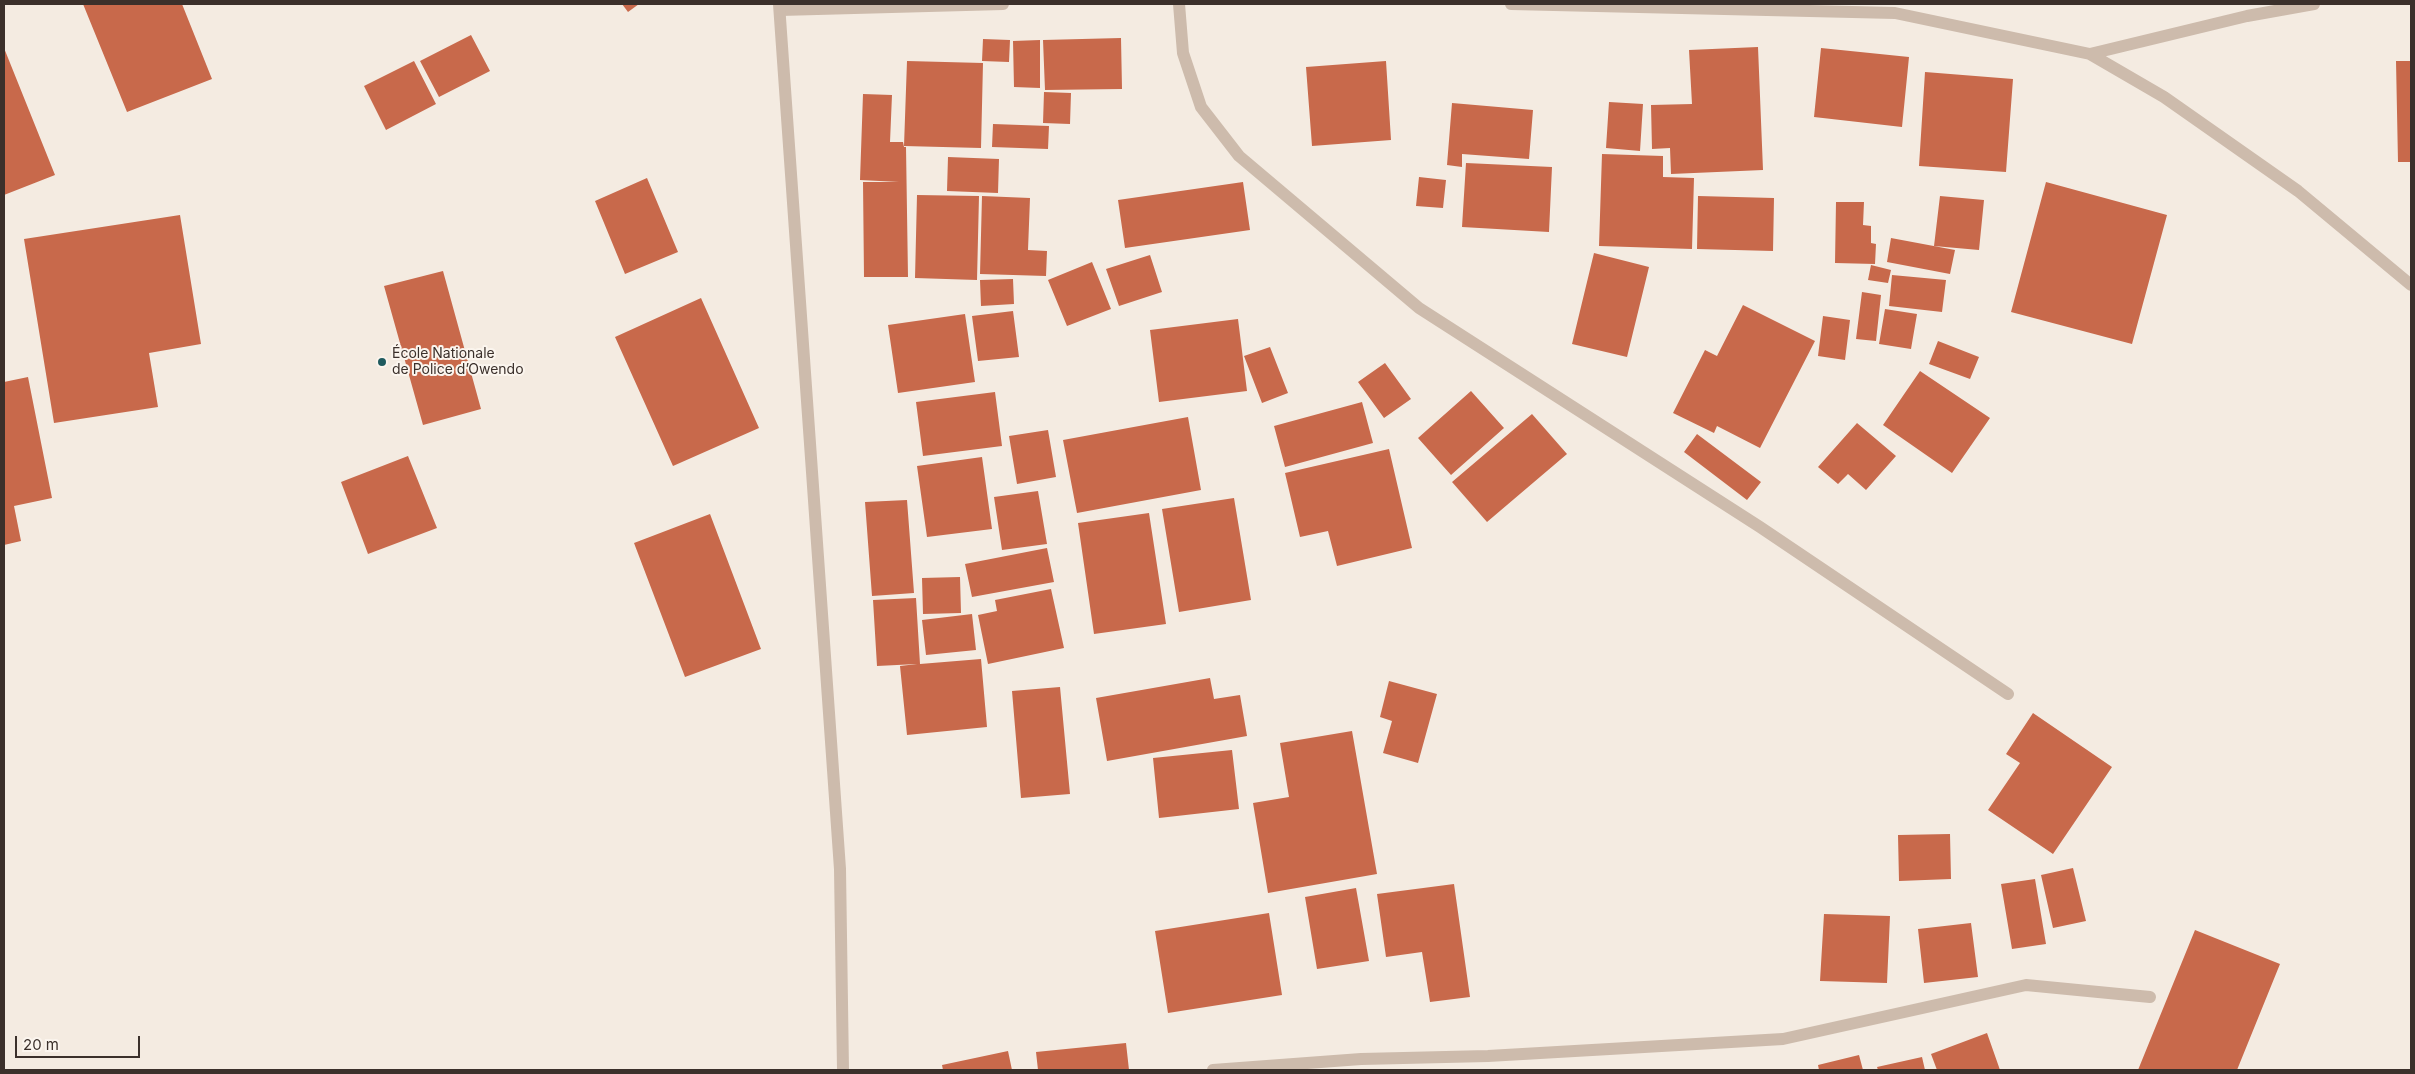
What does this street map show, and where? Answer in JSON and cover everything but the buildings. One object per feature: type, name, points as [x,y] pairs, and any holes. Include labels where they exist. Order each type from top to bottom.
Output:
[{"type":"street","points":[[843,1070],[840,869],[779,7],[1003,4]]},
{"type":"street","points":[[1179,4],[1183,53],[1201,107],[1239,156],[1419,308],[1760,527],[2008,694]]},
{"type":"street","points":[[1511,4],[1895,9],[2090,54],[2164,97],[2298,191],[2411,285]]},
{"type":"street","points":[[2090,54],[2247,16],[2314,4]]},
{"type":"street","points":[[1213,1070],[1361,1058],[1488,1056],[1783,1039],[2026,986],[2150,997]]},
{"type":"place","name":"École Nationale de Police d’Owendo","points":[[382,362]]}]
